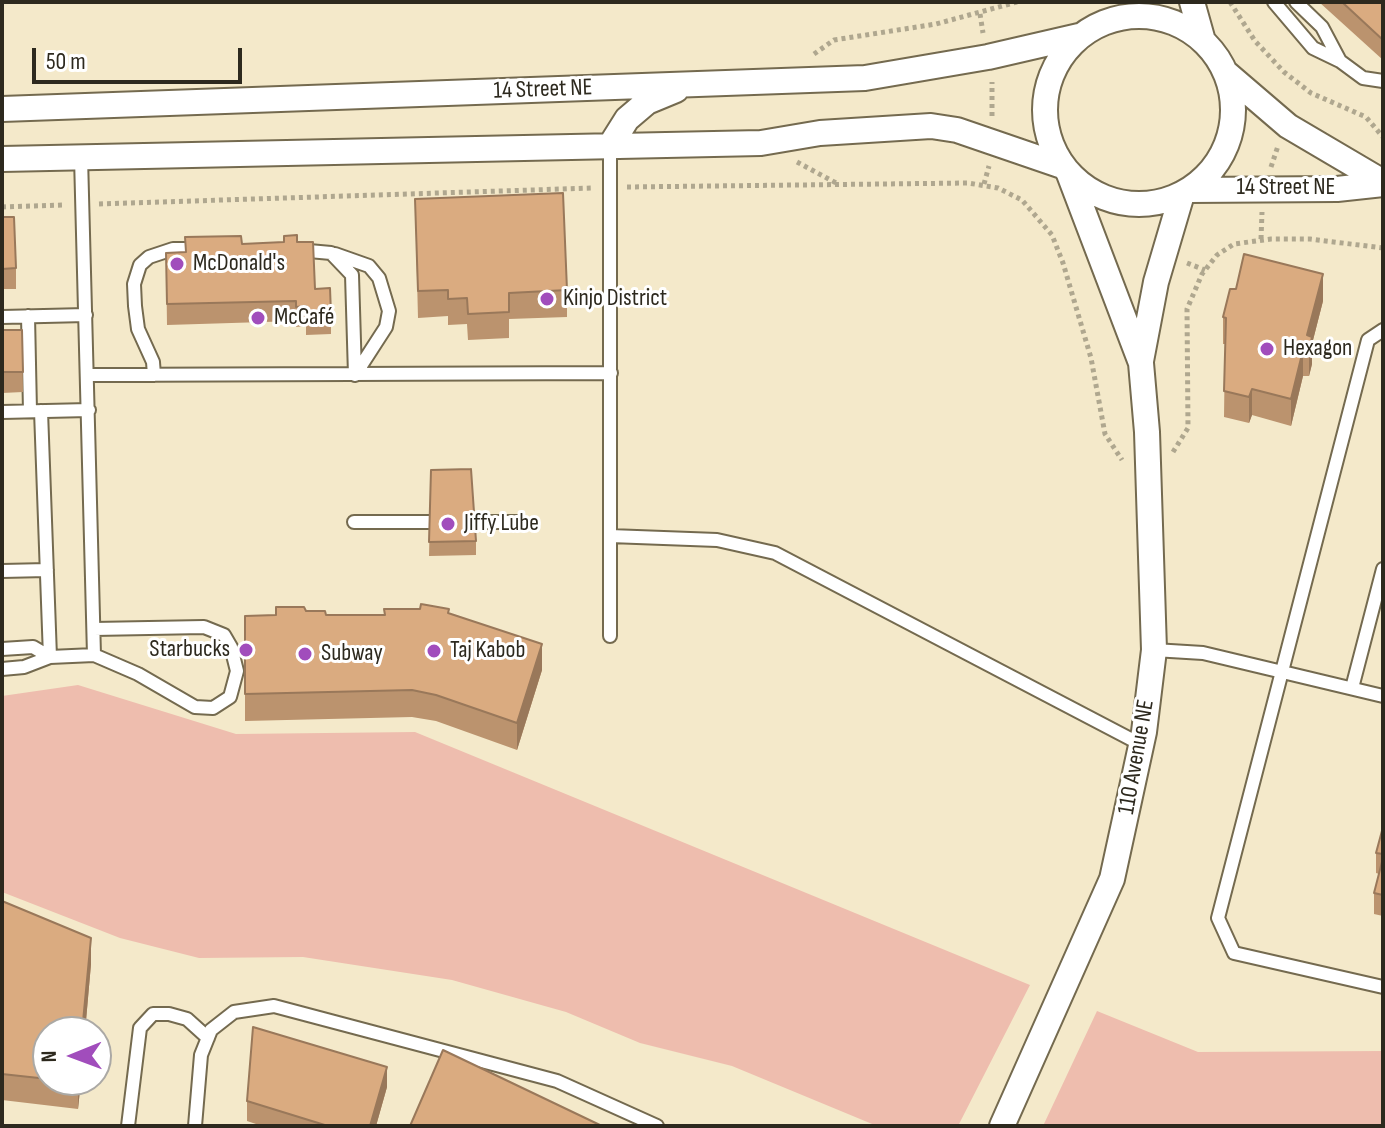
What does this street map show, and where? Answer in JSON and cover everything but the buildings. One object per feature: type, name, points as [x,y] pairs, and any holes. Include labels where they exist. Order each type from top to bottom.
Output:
[{"type":"street","points":[[1087,31],[1102,2]]},
{"type":"street","points":[[1192,2],[1203,41]]},
{"type":"street","points":[[2,159],[761,143],[820,133],[916,127],[957,130],[990,140],[1065,170],[1093,193],[1122,204],[1153,204],[1186,192],[1213,167],[1229,138],[1233,116],[1225,72],[1203,41],[1184,27],[1140,15],[1116,17],[1087,31],[1060,57],[1047,83],[1044,112],[1048,140],[1065,170]]},
{"type":"street","name":"14 Street NE","points":[[2,109],[865,78],[988,57],[1087,31]]},
{"type":"street","name":"14 Street NE","points":[[1225,72],[1288,126],[1383,183]]},
{"type":"street","points":[[610,146],[627,119],[647,102],[689,84]]},
{"type":"street","name":"110 Avenue NE","points":[[1065,170],[1141,363]]},
{"type":"street","name":"14 Street NE","points":[[1186,192],[1337,189],[1383,183]]},
{"type":"street","name":"110 Avenue NE","points":[[1002,1126],[1112,879],[1142,745],[1154,650],[1147,432],[1141,363],[1156,282],[1186,192]]},
{"type":"lane","points":[[1274,2],[1313,48],[1340,61],[1363,78],[1383,81]]},
{"type":"lane","points":[[1296,2],[1322,27],[1340,61]]},
{"type":"lane","points":[[610,146],[610,636]]},
{"type":"lane","points":[[81,157],[94,655]]},
{"type":"lane","points":[[154,375],[153,362],[138,329],[135,306],[134,284],[140,265],[149,257],[173,249],[217,249]]},
{"type":"lane","points":[[290,249],[331,253],[369,266],[379,278],[389,311],[379,340],[355,375]]},
{"type":"lane","points":[[331,253],[352,275],[355,375]]},
{"type":"lane","points":[[2,317],[86,315]]},
{"type":"lane","points":[[28,316],[47,570],[50,657]]},
{"type":"lane","points":[[1383,330],[1368,340],[1218,918],[1234,953],[1383,987]]},
{"type":"lane","points":[[88,375],[611,373]]},
{"type":"lane","points":[[2,412],[89,410]]},
{"type":"lane","points":[[354,522],[520,522]]},
{"type":"lane","points":[[610,536],[717,540],[775,553],[1142,745]]},
{"type":"lane","points":[[1352,688],[1383,569]]},
{"type":"lane","points":[[2,571],[47,570]]},
{"type":"lane","points":[[2,669],[24,667],[50,657],[94,655],[138,674],[195,707],[213,708],[230,697],[237,671],[231,647],[224,635],[204,627],[94,629]]},
{"type":"lane","points":[[2,649],[33,647],[50,657]]},
{"type":"lane","points":[[1154,650],[1203,653],[1383,696]]},
{"type":"lane","points":[[195,1126],[201,1055],[211,1030],[234,1012],[274,1006],[557,1081],[657,1126]]},
{"type":"lane","points":[[128,1126],[140,1028],[153,1014],[187,1019],[226,1018]]},
{"type":"lane","points":[[187,1019],[208,1038]]},
{"type":"path","points":[[834,40],[880,35],[980,14],[1017,2]]},
{"type":"path","points":[[1230,2],[1255,41],[1284,72],[1311,93],[1366,117],[1383,137]]},
{"type":"path","points":[[980,14],[992,82],[990,140],[984,184]]},
{"type":"path","points":[[1188,428],[1187,309],[1202,274],[1217,255],[1234,244],[1261,239],[1310,239],[1383,248]]},
{"type":"shaded area","points":[[78,685],[236,734],[415,732],[1030,985],[958,1126],[877,1126],[732,1066],[640,1043],[566,1012],[452,980],[303,957],[199,958],[120,938],[2,892],[2,696]]},
{"type":"shaded area","points":[[1097,1011],[1198,1052],[1383,1051],[1383,1126],[1043,1126]]},
{"type":"place","name":"McDonald's","points":[[177,264]]},
{"type":"place","name":"Kinjo District","points":[[547,299]]},
{"type":"place","name":"McCafé","points":[[258,318]]},
{"type":"place","name":"Hexagon","points":[[1267,349]]},
{"type":"place","name":"Jiffy Lube","points":[[448,524]]},
{"type":"place","name":"Starbucks","points":[[246,650]]},
{"type":"place","name":"Taj Kabob","points":[[434,651]]},
{"type":"place","name":"Subway","points":[[305,654]]}]
